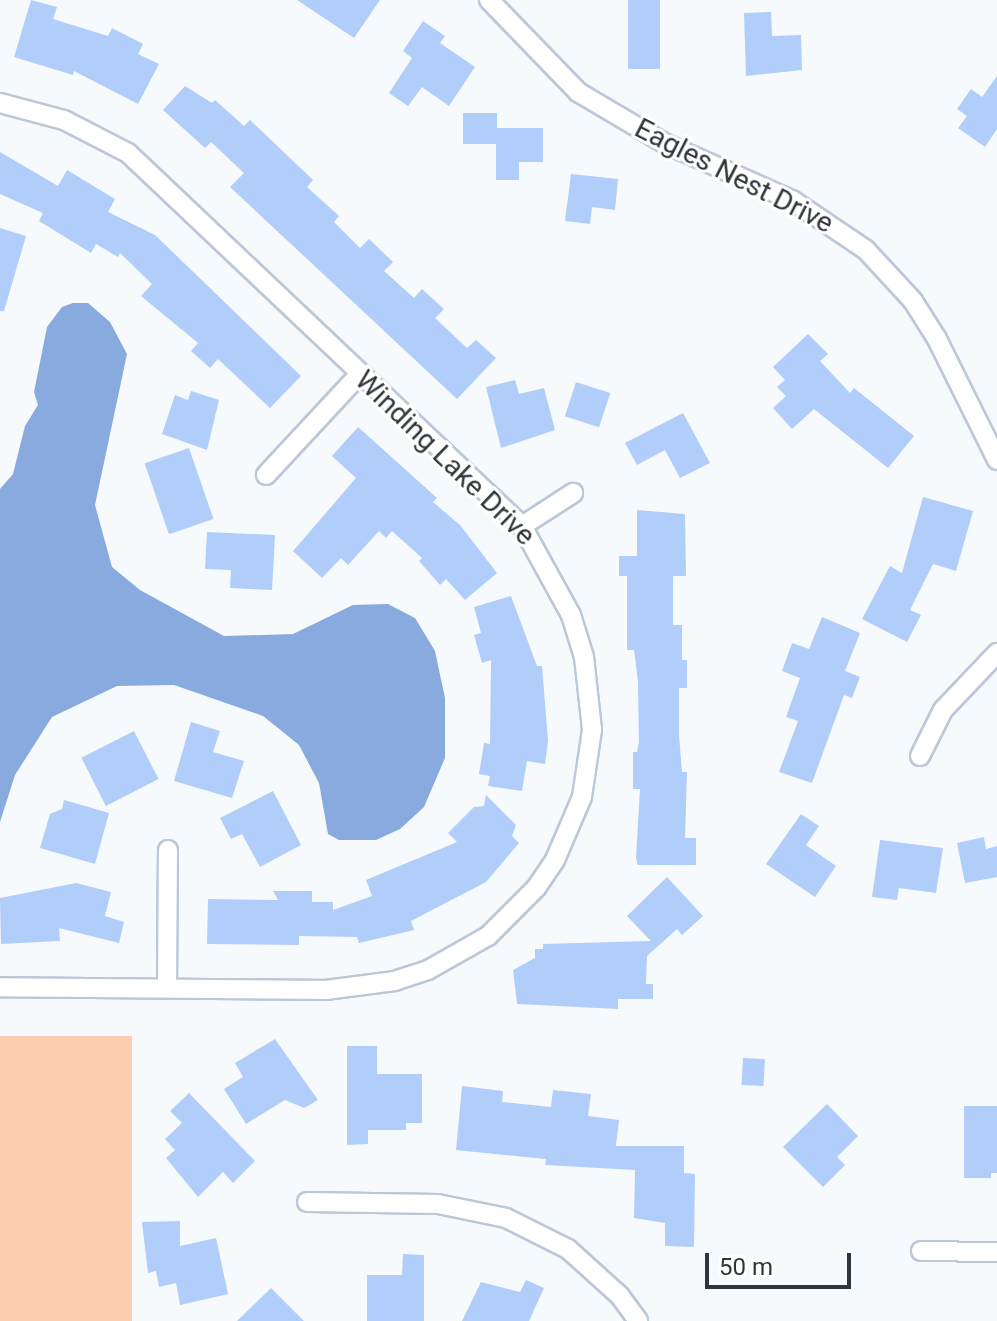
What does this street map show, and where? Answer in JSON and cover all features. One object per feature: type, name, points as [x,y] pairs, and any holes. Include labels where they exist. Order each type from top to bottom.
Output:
[{"type":"street","name":"Eagles Nest Drive","points":[[489,0],[578,92],[666,144],[792,200],[866,250],[913,301],[937,339],[997,460]]},
{"type":"street","name":"Winding Lake Drive","points":[[0,103],[64,120],[128,153],[522,526],[554,575],[571,615],[584,657],[592,730],[575,818],[537,887],[478,942],[395,981],[326,990],[0,987]]},
{"type":"street","points":[[266,475],[360,374]]},
{"type":"street","points":[[522,526],[573,493]]},
{"type":"street","points":[[920,756],[943,710],[997,653]]},
{"type":"street","points":[[167,988],[168,850]]},
{"type":"street","points":[[307,1202],[438,1204],[506,1218],[568,1249],[612,1287],[638,1321]]},
{"type":"street","points":[[921,1251],[997,1252]]},
{"type":"shaded area","points":[[0,1036],[132,1036],[132,1321],[0,1321]]},
{"type":"water","points":[[88,303],[110,322],[127,354],[95,505],[112,567],[140,590],[224,636],[293,634],[353,605],[388,604],[415,618],[435,651],[445,698],[445,758],[424,807],[400,829],[376,840],[339,840],[328,834],[319,783],[299,745],[263,716],[174,685],[117,686],[52,717],[15,775],[0,822],[0,489],[13,474],[25,426],[38,405],[34,392],[47,327],[62,307]]},
{"type":"building","points":[[31,0],[57,7],[53,19],[108,36],[112,28],[143,44],[138,54],[159,64],[138,104],[74,71],[73,75],[14,57]]},
{"type":"building","points":[[297,0],[380,0],[354,38]]},
{"type":"building","points":[[628,0],[660,0],[660,69],[628,69]]},
{"type":"building","points":[[771,12],[772,36],[801,35],[802,70],[746,76],[744,13]]},
{"type":"building","points":[[423,21],[445,36],[440,43],[475,67],[449,106],[422,87],[408,106],[389,93],[412,58],[403,51]]},
{"type":"building","points":[[997,76],[997,129],[985,147],[958,128],[967,116],[957,109],[971,89],[982,97]]},
{"type":"building","points":[[185,86],[212,103],[215,100],[244,126],[250,120],[313,180],[307,187],[339,216],[334,222],[360,248],[369,239],[393,262],[384,271],[414,298],[422,289],[444,309],[435,318],[467,348],[476,340],[496,358],[457,399],[230,187],[244,173],[211,142],[205,148],[163,110]]},
{"type":"building","points":[[463,113],[497,113],[497,128],[543,128],[543,162],[519,162],[519,180],[496,180],[496,144],[463,144]]},
{"type":"building","points":[[0,152],[58,186],[67,170],[115,199],[108,212],[155,235],[301,376],[270,408],[218,359],[210,368],[191,351],[198,343],[141,296],[152,284],[120,253],[118,257],[96,244],[91,253],[39,221],[43,213],[0,194]]},
{"type":"building","points":[[571,174],[618,179],[615,210],[592,207],[590,224],[565,221]]},
{"type":"building","points":[[0,228],[26,236],[4,311],[0,311]]},
{"type":"building","points":[[808,334],[828,354],[820,361],[850,393],[854,388],[914,436],[888,468],[814,409],[792,429],[773,408],[786,396],[777,387],[785,380],[773,367]]},
{"type":"building","points":[[515,380],[519,394],[544,388],[555,430],[501,448],[486,387]]},
{"type":"building","points":[[576,382],[610,393],[599,427],[565,416]]},
{"type":"building","points":[[191,391],[219,400],[207,450],[162,434],[175,395],[188,400]]},
{"type":"building","points":[[683,413],[710,463],[680,478],[665,450],[637,465],[625,443]]},
{"type":"building","points":[[358,427],[437,498],[433,502],[460,525],[497,573],[465,600],[446,579],[440,585],[419,561],[422,558],[392,531],[386,538],[379,531],[348,565],[341,558],[322,578],[293,551],[356,478],[332,456]]},
{"type":"building","points":[[189,448],[213,519],[169,534],[145,463]]},
{"type":"building","points":[[923,497],[973,511],[956,571],[933,564],[910,610],[921,615],[907,642],[862,619],[890,566],[902,573]]},
{"type":"building","points":[[637,510],[685,514],[686,576],[673,576],[673,625],[682,625],[682,660],[687,660],[687,688],[679,688],[679,735],[682,772],[687,772],[685,838],[696,838],[696,865],[638,865],[636,858],[640,789],[633,789],[633,752],[637,752],[639,742],[638,682],[634,650],[627,650],[627,576],[619,576],[619,556],[637,556]]},
{"type":"building","points":[[207,532],[275,535],[272,590],[230,588],[231,570],[205,569]]},
{"type":"building","points":[[511,596],[537,666],[542,666],[548,741],[545,764],[527,761],[522,791],[488,786],[490,776],[479,774],[484,743],[490,744],[491,660],[482,663],[474,635],[481,633],[474,607]]},
{"type":"building","points":[[822,617],[860,633],[845,671],[860,677],[852,698],[844,695],[812,783],[779,772],[798,721],[786,717],[800,678],[782,671],[792,643],[809,649]]},
{"type":"building","points":[[191,722],[220,731],[213,752],[244,761],[232,798],[174,781]]},
{"type":"building","points":[[134,731],[159,779],[106,806],[81,758]]},
{"type":"building","points":[[273,791],[301,845],[260,867],[242,834],[231,839],[220,818]]},
{"type":"building","points":[[486,795],[516,825],[512,836],[519,843],[486,882],[411,921],[414,930],[359,943],[357,937],[299,936],[299,945],[207,944],[208,899],[278,900],[273,891],[312,891],[312,902],[333,902],[333,910],[372,896],[366,880],[457,842],[448,833],[474,807],[484,806]]},
{"type":"building","points":[[64,800],[109,813],[95,864],[40,848],[50,814],[62,809]]},
{"type":"building","points":[[801,814],[819,826],[806,845],[836,866],[815,897],[766,864]]},
{"type":"building","points":[[984,837],[986,849],[997,846],[997,877],[965,883],[957,843]]},
{"type":"building","points":[[880,840],[943,848],[936,893],[899,888],[897,900],[872,897]]},
{"type":"building","points":[[667,877],[703,916],[682,935],[677,929],[647,956],[646,984],[653,984],[653,999],[618,999],[618,1009],[517,1004],[513,970],[535,958],[535,949],[543,949],[543,944],[651,941],[627,916]]},
{"type":"building","points":[[76,883],[111,892],[105,916],[124,922],[119,943],[59,928],[60,941],[1,944],[0,898]]},
{"type":"building","points":[[275,1039],[318,1100],[304,1108],[285,1100],[246,1124],[224,1089],[243,1077],[235,1063]]},
{"type":"building","points":[[347,1046],[377,1046],[377,1074],[422,1074],[422,1123],[406,1123],[406,1130],[368,1130],[368,1144],[347,1145]]},
{"type":"building","points":[[743,1058],[765,1059],[764,1086],[742,1085]]},
{"type":"building","points":[[462,1086],[503,1091],[502,1102],[551,1107],[553,1090],[591,1094],[588,1116],[619,1120],[616,1146],[684,1146],[684,1173],[695,1174],[694,1247],[665,1246],[665,1223],[634,1218],[635,1170],[545,1165],[546,1159],[456,1150]]},
{"type":"building","points":[[189,1093],[255,1161],[233,1183],[223,1172],[198,1197],[166,1158],[175,1150],[165,1139],[182,1123],[170,1111]]},
{"type":"building","points":[[827,1104],[858,1136],[837,1157],[845,1165],[823,1187],[783,1147]]},
{"type":"building","points":[[964,1106],[997,1106],[997,1173],[991,1173],[991,1178],[964,1178]]},
{"type":"building","points":[[180,1221],[180,1246],[216,1238],[228,1294],[180,1305],[176,1283],[159,1287],[156,1271],[148,1273],[142,1222]]},
{"type":"building","points":[[403,1254],[424,1255],[424,1321],[367,1321],[367,1275],[402,1275]]},
{"type":"building","points":[[526,1280],[544,1288],[529,1321],[462,1321],[481,1282],[520,1292]]},
{"type":"building","points":[[271,1288],[304,1321],[237,1321]]}]
